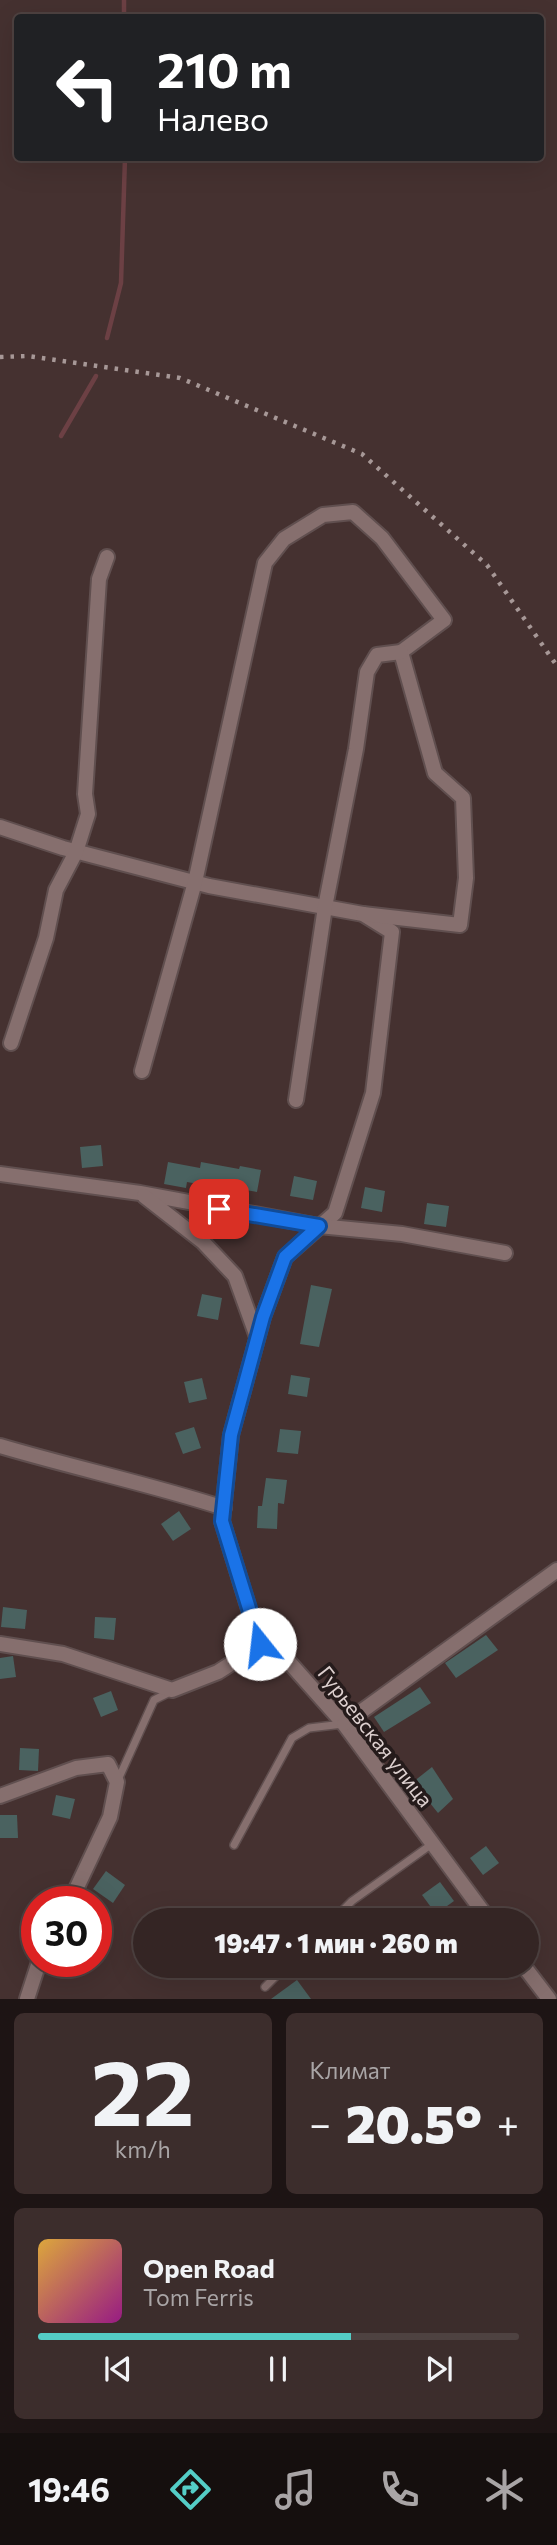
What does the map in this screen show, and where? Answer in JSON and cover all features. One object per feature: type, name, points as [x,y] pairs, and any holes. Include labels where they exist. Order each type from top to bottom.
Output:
[{"type":"street","points":[[142,1071],[195,882],[265,563],[284,539],[323,515],[354,512],[382,538],[444,620],[401,652],[377,655],[367,672],[356,749],[325,907],[296,1100]]},
{"type":"street","points":[[11,1043],[46,938],[56,890],[76,852],[89,814],[85,794],[99,579],[107,557]]},
{"type":"street","points":[[0,827],[76,852],[195,882],[363,915],[460,925],[466,878],[463,798],[435,774],[401,652]]},
{"type":"street","points":[[0,1644],[63,1654],[172,1690],[218,1672],[260,1644],[222,1521],[231,1435],[258,1338],[285,1257],[335,1213],[373,1093],[392,932],[363,915]]},
{"type":"street","points":[[0,1174],[140,1193],[319,1226],[401,1234],[505,1253]]},
{"type":"street","points":[[140,1193],[203,1242],[235,1276],[258,1338]]},
{"type":"street","points":[[0,1446],[89,1472],[172,1491],[224,1508]]},
{"type":"street","points":[[344,1724],[557,1570]]},
{"type":"street","name":"Гурьевская улица","points":[[260,1644],[289,1662],[344,1724],[480,1908]]},
{"type":"street","points":[[0,1796],[76,1768],[108,1764],[117,1782],[110,1817],[78,1886]]},
{"type":"street","points":[[27,1999],[34,1977]]},
{"type":"street","points":[[533,1978],[549,1999]]},
{"type":"lane","points":[[117,1782],[154,1700],[172,1690]]},
{"type":"lane","points":[[234,1845],[292,1738],[309,1728],[344,1724]]},
{"type":"lane","points":[[345,1908],[432,1843]]},
{"type":"lane","points":[[265,1987],[274,1978]]},
{"type":"building","points":[[101,1145],[103,1166],[82,1168],[80,1147]]},
{"type":"building","points":[[168,1162],[200,1168],[201,1162],[261,1170],[257,1192],[187,1182],[186,1188],[164,1184]]},
{"type":"building","points":[[294,1176],[317,1181],[313,1200],[290,1196]]},
{"type":"building","points":[[365,1187],[385,1191],[382,1212],[361,1208]]},
{"type":"building","points":[[427,1203],[449,1206],[446,1227],[424,1224]]},
{"type":"building","points":[[311,1285],[332,1289],[319,1347],[300,1344]]},
{"type":"building","points":[[202,1294],[222,1298],[218,1320],[197,1316]]},
{"type":"building","points":[[291,1375],[310,1378],[307,1397],[288,1394]]},
{"type":"building","points":[[202,1378],[207,1399],[189,1403],[184,1382]]},
{"type":"building","points":[[194,1427],[201,1448],[183,1454],[175,1433]]},
{"type":"building","points":[[280,1429],[301,1431],[298,1454],[277,1452]]},
{"type":"building","points":[[266,1478],[287,1480],[284,1504],[278,1503],[277,1529],[257,1528],[258,1506],[262,1506]]},
{"type":"building","points":[[179,1511],[191,1529],[173,1541],[161,1524]]},
{"type":"building","points":[[3,1607],[27,1610],[25,1629],[1,1627]]},
{"type":"building","points":[[95,1617],[116,1618],[114,1640],[94,1638]]},
{"type":"building","points":[[486,1635],[498,1650],[456,1678],[445,1663]]},
{"type":"building","points":[[13,1656],[16,1677],[0,1679],[0,1658]]},
{"type":"building","points":[[420,1687],[431,1703],[384,1732],[374,1717]]},
{"type":"building","points":[[111,1691],[118,1710],[101,1717],[93,1698]]},
{"type":"building","points":[[20,1748],[39,1749],[38,1771],[19,1770]]},
{"type":"building","points":[[432,1767],[453,1799],[438,1813],[413,1782]]},
{"type":"building","points":[[56,1795],[75,1799],[70,1819],[52,1815]]},
{"type":"building","points":[[0,1815],[17,1815],[18,1838],[0,1838]]},
{"type":"building","points":[[486,1846],[499,1863],[483,1875],[470,1858]]},
{"type":"building","points":[[106,1871],[125,1885],[113,1903],[112,1886],[95,1886]]},
{"type":"building","points":[[440,1882],[454,1901],[444,1908],[432,1908],[422,1895]]},
{"type":"building","points":[[297,1980],[311,1999],[271,1999]]},
{"type":"waterway","points":[[124,0],[124,14]]},
{"type":"waterway","points":[[107,338],[121,283],[125,161]]},
{"type":"waterway","points":[[61,436],[96,376]]},
{"type":"railway","points":[[0,357],[28,356],[180,378],[362,454],[487,565],[557,666]]},
{"type":"route","points":[[219,1209],[319,1226],[285,1257],[263,1317],[231,1435],[222,1521],[260,1644]]}]
